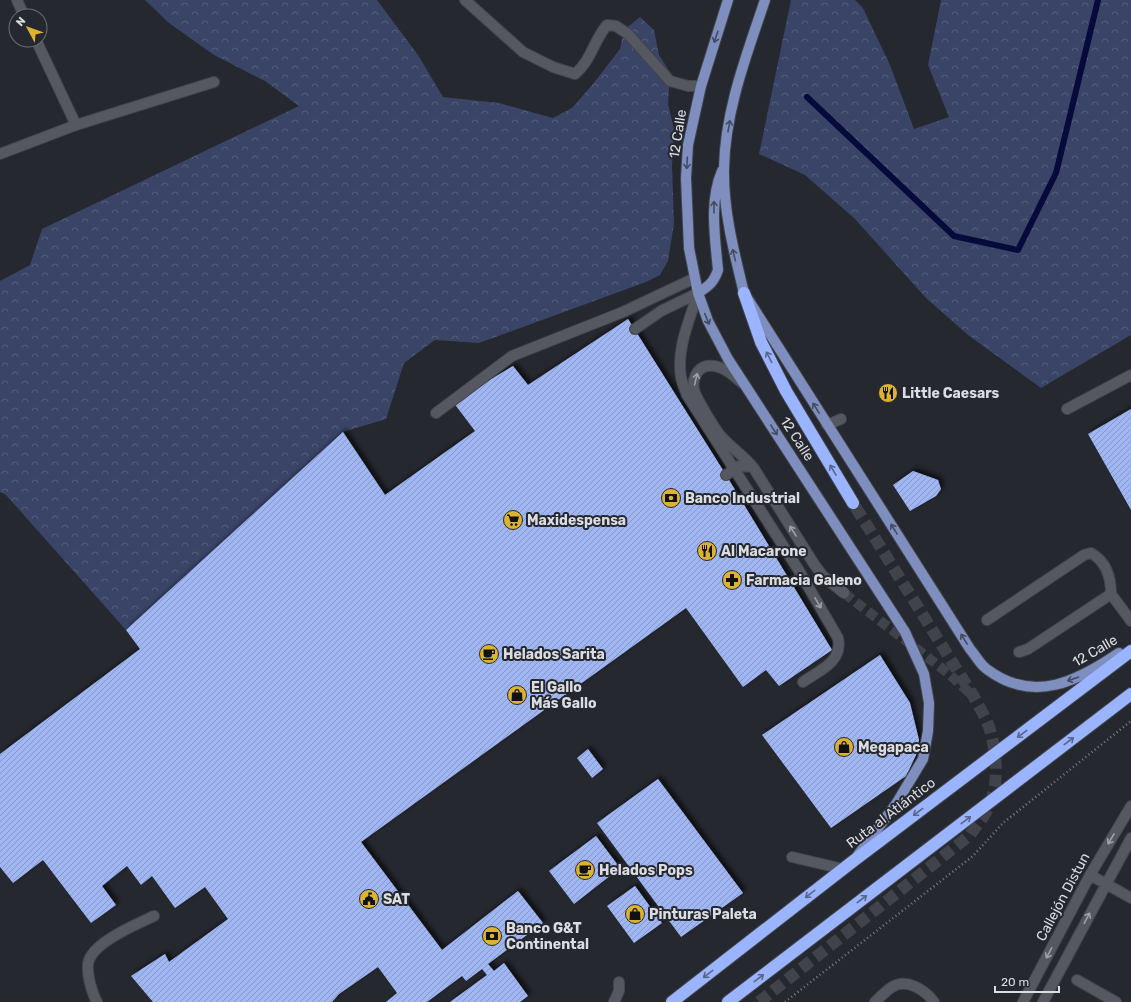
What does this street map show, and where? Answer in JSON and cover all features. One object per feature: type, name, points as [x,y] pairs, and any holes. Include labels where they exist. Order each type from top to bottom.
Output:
[{"type":"highway","points":[[744,293],[761,342],[786,391],[853,503]]},
{"type":"highway","name":"Ruta al Atlántico","points":[[672,1002],[848,865],[1131,651]]},
{"type":"highway","points":[[728,1002],[1131,694]]},
{"type":"main road","name":"12 Calle","points":[[728,0],[701,86],[688,145],[686,178],[689,248],[698,292],[708,321],[728,359],[905,632],[924,674],[929,703],[928,731],[923,759],[896,804],[848,865]]},
{"type":"main road","name":"12 Calle","points":[[765,0],[739,80],[728,127],[724,167],[725,199],[731,243],[744,293],[970,649],[987,670],[1015,685],[1040,688],[1057,685],[1085,675],[1131,646]]},
{"type":"main road","points":[[698,292],[708,287],[715,280],[718,270],[714,204],[718,180],[724,167]]},
{"type":"street","points":[[465,0],[523,52],[561,70],[576,74],[583,68],[592,52],[598,35],[606,25],[616,26],[628,34],[670,81],[688,86],[701,86]]},
{"type":"street","points":[[40,48],[76,125]]},
{"type":"street","points":[[0,154],[76,125],[214,82]]},
{"type":"street","points":[[436,413],[512,356],[623,312],[695,278]]},
{"type":"street","points":[[635,329],[661,311],[698,292]]},
{"type":"street","points":[[698,292],[682,346],[680,363],[681,378],[687,395],[730,472],[798,569],[838,638],[840,647],[838,655],[831,663],[803,682]]},
{"type":"street","points":[[746,386],[729,372],[712,366],[705,367],[696,373],[694,392],[719,434],[753,467],[814,564],[823,576],[844,593]]},
{"type":"street","points":[[1067,408],[1131,375]]},
{"type":"street","points":[[827,425],[841,419]]},
{"type":"street","points":[[730,472],[744,465],[753,467]]},
{"type":"street","points":[[987,620],[1084,555],[1091,553],[1098,557],[1108,572],[1111,582],[1111,594],[1131,621]]},
{"type":"street","points":[[1019,652],[1028,649],[1111,594]]},
{"type":"street","name":"Callejón Distun","points":[[1023,1002],[1090,875],[1126,823],[1131,806]]},
{"type":"street","points":[[1043,1002],[1131,838]]},
{"type":"street","points":[[792,857],[848,865]]},
{"type":"street","points":[[1090,875],[1131,898]]},
{"type":"street","points":[[96,1002],[91,986],[88,960],[97,949],[120,932],[154,916]]},
{"type":"street","points":[[1077,980],[1116,1002]]},
{"type":"street","points":[[614,1002],[619,991],[619,982]]},
{"type":"street","points":[[875,1002],[893,987],[904,983],[929,995],[934,1002]]},
{"type":"path","points":[[785,1002],[973,856],[1003,823],[1131,721]]},
{"type":"green space","points":[[145,0],[377,0],[418,55],[443,97],[499,103],[553,118],[572,108],[593,84],[620,49],[624,30],[640,17],[654,30],[659,55],[670,72],[668,104],[674,129],[672,167],[674,224],[668,261],[660,275],[646,282],[479,343],[435,340],[404,363],[386,419],[343,432],[126,630],[6,495],[0,492],[0,281],[30,265],[42,229],[299,106],[265,81],[214,55],[169,23]]},
{"type":"green space","points":[[791,0],[855,0],[863,8],[890,65],[914,129],[949,117],[928,65],[941,0],[1131,0],[1131,335],[1041,388],[968,335],[926,298],[855,219],[805,175],[759,154]]},
{"type":"building","points":[[628,319],[726,475],[832,650],[779,686],[766,670],[743,687],[686,608],[361,842],[442,950],[518,891],[543,923],[488,964],[494,971],[504,963],[528,996],[520,1002],[450,1002],[487,975],[482,969],[466,981],[462,976],[427,1002],[386,1002],[397,993],[378,967],[339,994],[332,1002],[153,1002],[131,976],[165,954],[169,962],[228,919],[205,887],[175,908],[152,876],[141,885],[127,866],[102,886],[116,905],[91,923],[43,860],[13,883],[0,867],[0,754],[140,649],[126,630],[343,432],[385,495],[475,431],[453,402],[513,366],[528,385]]},
{"type":"building","points":[[1131,409],[1131,510],[1088,434]]},
{"type":"building","points":[[913,471],[938,480],[941,489],[936,496],[910,511],[893,485]]},
{"type":"building","name":"Megapaca","points":[[880,655],[910,703],[919,740],[916,755],[906,776],[831,828],[762,735]]},
{"type":"building","points":[[588,749],[603,769],[592,778],[577,758]]},
{"type":"building","points":[[658,779],[743,893],[681,937],[597,823]]},
{"type":"building","name":"Helados Pops","points":[[596,836],[620,868],[574,904],[549,871]]},
{"type":"building","name":"Pinturas Paleta","points":[[635,886],[662,923],[634,943],[607,906]]},
{"type":"waterway","points":[[807,97],[954,236],[1018,250],[1056,173],[1098,0]]},
{"type":"tunnel","points":[[759,1002],[970,835],[984,815],[994,793],[996,761],[990,730],[985,717],[853,503]]},
{"type":"tunnel","points":[[844,593],[948,673],[974,697]]},
{"type":"place","name":"Little Caesars","points":[[888,393]]},
{"type":"place","name":"Banco Industrial","points":[[671,498]]},
{"type":"place","name":"Maxidespensa","points":[[513,520]]},
{"type":"place","name":"Al Macarone","points":[[707,551]]},
{"type":"place","name":"Farmacia Galeno","points":[[732,580]]},
{"type":"place","name":"Helados Sarita","points":[[489,654]]},
{"type":"place","name":"El Gallo Más Gallo","points":[[517,695]]},
{"type":"place","name":"Megapaca","points":[[844,747]]},
{"type":"place","name":"Helados Pops","points":[[585,870]]},
{"type":"place","name":"SAT","points":[[369,899]]},
{"type":"place","name":"Pinturas Paleta","points":[[635,914]]},
{"type":"place","name":"Banco G&T Continental","points":[[492,936]]}]
